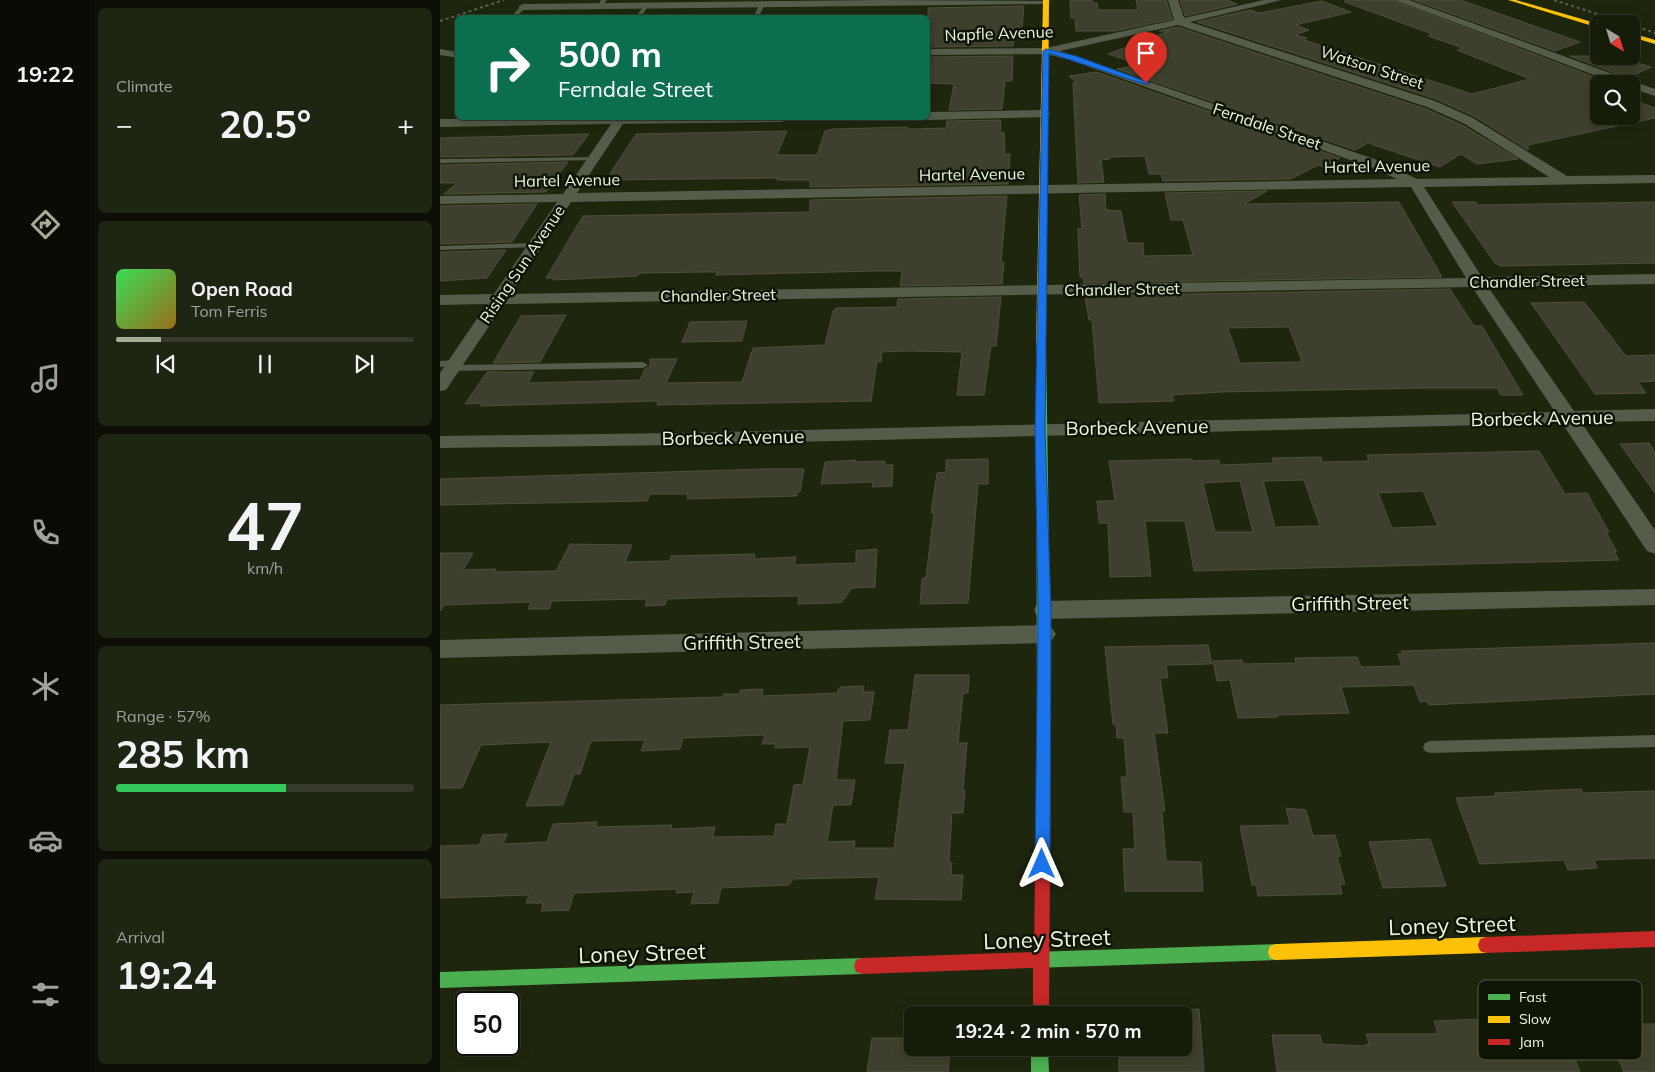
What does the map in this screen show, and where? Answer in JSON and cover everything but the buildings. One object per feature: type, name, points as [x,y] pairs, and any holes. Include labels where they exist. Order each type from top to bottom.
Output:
[{"type":"main road","points":[[1041,1006],[1044,610],[1040,430],[1046,0]]},
{"type":"main road","points":[[1511,0],[1590,23]]},
{"type":"main road","points":[[1640,38],[1655,42]]},
{"type":"main road","name":"Loney Street","points":[[440,980],[1655,939]]},
{"type":"main road","points":[[1040,1056],[1040,1072]]},
{"type":"street","points":[[523,7],[601,3],[702,2],[762,4],[1046,0]]},
{"type":"street","points":[[1173,0],[1180,22]]},
{"type":"street","name":"Napfle Avenue","points":[[930,52],[1046,51],[1277,0]]},
{"type":"street","points":[[1400,0],[1605,75]]},
{"type":"street","points":[[693,15],[702,2]]},
{"type":"street","name":"Watson Street","points":[[1180,22],[1431,104],[1468,120],[1563,180]]},
{"type":"street","name":"Ferndale Street","points":[[1046,51],[1074,58],[1348,154],[1375,164],[1414,183]]},
{"type":"street","points":[[440,52],[455,54]]},
{"type":"street","points":[[1640,88],[1655,93]]},
{"type":"street","points":[[930,116],[1044,114]]},
{"type":"street","points":[[440,123],[575,120]]},
{"type":"street","name":"Rising Sun Avenue","points":[[440,386],[448,365],[500,298],[533,246],[619,120]]},
{"type":"street","name":"Hartel Avenue","points":[[440,200],[1655,179]]},
{"type":"street","points":[[1414,183],[1477,282],[1655,546]]},
{"type":"street","name":"Chandler Street","points":[[440,300],[1655,279]]},
{"type":"street","name":"Borbeck Avenue","points":[[440,442],[676,439],[1655,416]]},
{"type":"street","name":"Griffith Street","points":[[1044,610],[1655,597]]},
{"type":"street","name":"Griffith Street","points":[[440,649],[1044,634]]},
{"type":"lane","points":[[639,15],[648,4]]},
{"type":"lane","points":[[756,15],[762,4]]},
{"type":"lane","points":[[515,15],[523,7]]},
{"type":"lane","points":[[440,161],[594,158]]},
{"type":"lane","points":[[440,248],[533,246]]},
{"type":"lane","points":[[448,365],[643,365]]},
{"type":"lane","points":[[1430,747],[1655,741]]},
{"type":"railway","points":[[458,15],[504,0]]},
{"type":"railway","points":[[1554,0],[1600,15]]},
{"type":"railway","points":[[440,21],[455,16]]},
{"type":"railway","points":[[1640,28],[1655,33]]},
{"type":"traffic: fast","points":[[1041,343],[1044,725]]},
{"type":"traffic: fast","points":[[1033,960],[1276,952]]},
{"type":"traffic: fast","points":[[440,980],[862,966]]},
{"type":"traffic: fast","points":[[1040,1056],[1040,1072]]},
{"type":"traffic: slow","points":[[1041,343],[1046,0]]},
{"type":"traffic: slow","points":[[1511,0],[1590,23]]},
{"type":"traffic: slow","points":[[1640,38],[1655,42]]},
{"type":"traffic: slow","points":[[1276,952],[1486,945]]},
{"type":"traffic: jam","points":[[1041,1006],[1044,725]]},
{"type":"traffic: jam","points":[[1486,945],[1655,939]]},
{"type":"traffic: jam","points":[[862,966],[1033,960]]},
{"type":"route","points":[[1042,864],[1044,610],[1040,430],[1046,51],[1074,58],[1146,83]]}]
